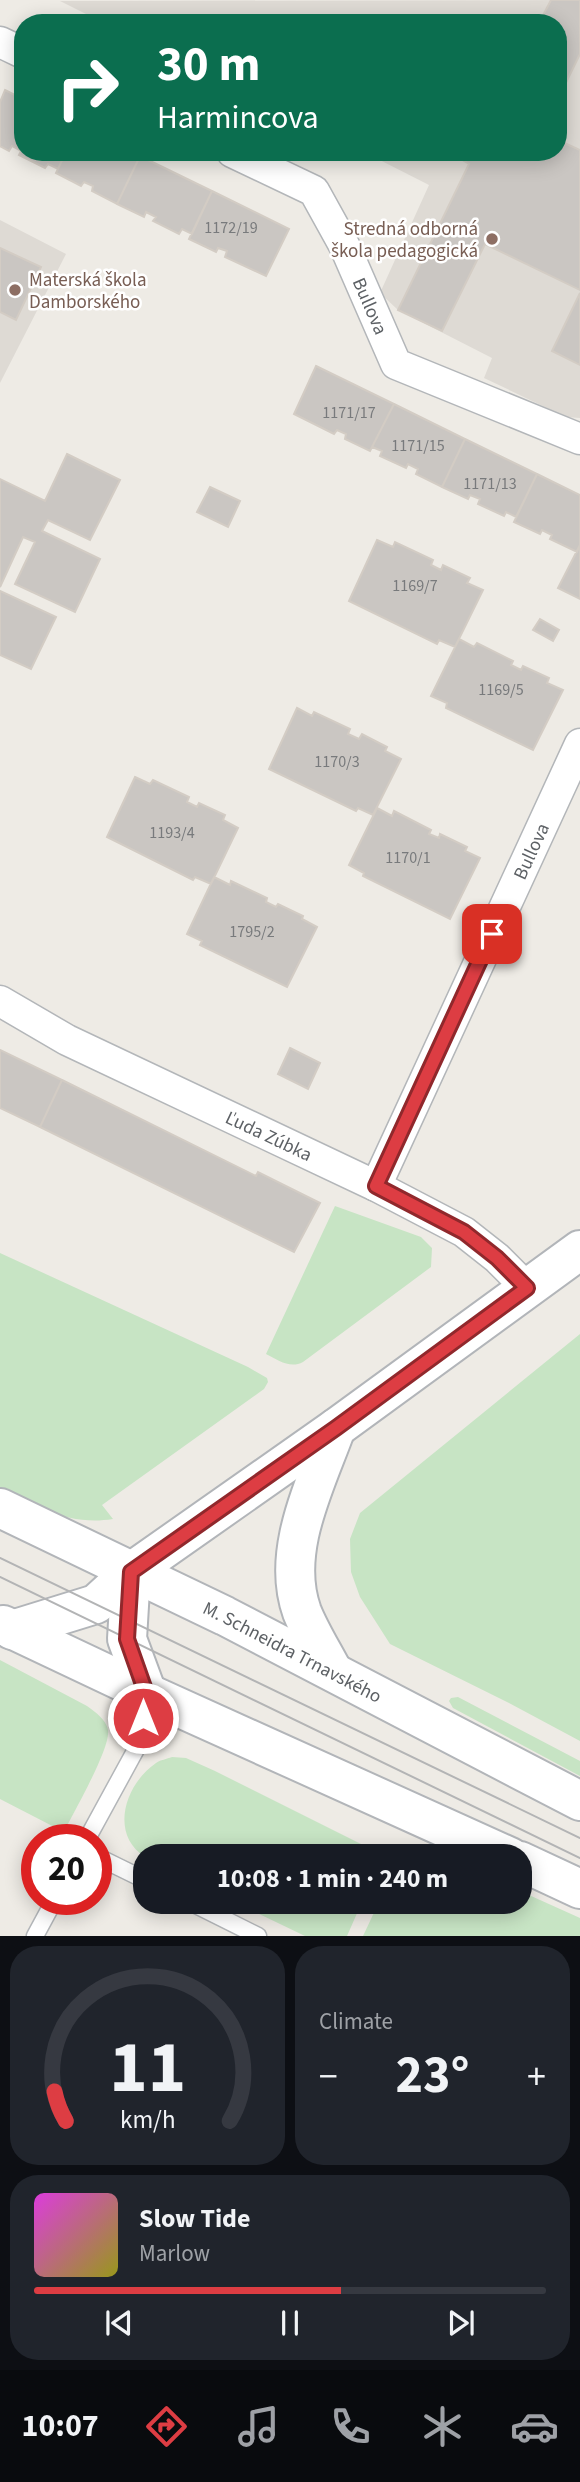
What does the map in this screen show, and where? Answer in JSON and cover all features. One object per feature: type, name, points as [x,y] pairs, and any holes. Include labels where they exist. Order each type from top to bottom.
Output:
[{"type":"main road","points":[[6,1627],[96,1604],[131,1572],[336,1428],[580,1250]]},
{"type":"main road","points":[[332,1670],[303,1613],[296,1575],[303,1521],[336,1428]]},
{"type":"main road","name":"M. Schneidra Trnavského","points":[[0,1508],[332,1670],[580,1801]]},
{"type":"main road","points":[[131,1572],[127,1639],[146,1693]]},
{"type":"main road","points":[[6,1627],[481,1844]]},
{"type":"main road","points":[[532,1867],[580,1889]]},
{"type":"street","name":"Bullova","points":[[251,161],[314,191],[345,247],[396,364],[580,439]]},
{"type":"street","name":"Bullova","points":[[376,1186],[580,744]]},
{"type":"street","name":"Ľuda Zúbka","points":[[0,1001],[67,1040],[376,1186],[464,1232],[497,1258],[527,1288]]},
{"type":"lane","points":[[96,1824],[140,1742],[146,1693]]},
{"type":"lane","points":[[112,1864],[133,1874]]},
{"type":"lane","points":[[214,1914],[258,1936]]},
{"type":"lane","points":[[35,1936],[46,1915]]},
{"type":"shaded area","name":"Stredná odborná škola pedagogická","points":[[580,0],[580,418],[566,417],[484,378],[492,358],[398,310],[380,293],[429,185],[382,161],[567,161],[567,14],[86,14],[60,1]]},
{"type":"shaded area","points":[[0,220],[66,254],[0,383]]},
{"type":"green space","points":[[335,1206],[421,1237],[432,1248],[431,1267],[303,1362],[293,1365],[284,1363],[266,1354]]},
{"type":"green space","points":[[0,1253],[248,1367],[267,1378],[268,1382],[264,1389],[102,1505],[113,1519],[82,1520],[27,1502],[0,1489]]},
{"type":"green space","points":[[580,1334],[580,1741],[390,1644],[360,1597],[351,1572],[350,1539],[360,1513]]},
{"type":"green space","points":[[0,1660],[87,1706],[100,1716],[108,1730],[104,1751],[68,1824],[48,1824],[0,1799]]},
{"type":"green space","points":[[458,1697],[580,1761],[580,1776],[453,1708],[449,1701]]},
{"type":"green space","points":[[172,1757],[186,1758],[361,1844],[133,1845],[124,1823],[125,1809],[136,1783],[158,1762]]},
{"type":"green space","points":[[532,1896],[580,1918],[580,1936],[363,1936],[373,1914],[532,1914]]},
{"type":"green space","points":[[259,1914],[357,1914],[347,1936],[305,1936]]},
{"type":"building","points":[[551,0],[580,0],[580,54],[567,81],[567,14],[544,14]]},
{"type":"building","points":[[5,90],[14,94],[14,147],[12,146],[9,151],[0,146],[0,102]]},
{"type":"building","points":[[567,144],[580,150],[580,290],[485,244],[442,331],[398,310],[469,164],[464,161],[567,161]]},
{"type":"building","points":[[31,161],[62,161],[58,169],[48,164],[45,168]]},
{"type":"building","points":[[62,161],[138,161],[117,204],[92,191],[93,186],[84,182],[81,186],[56,173]]},
{"type":"building","points":[[138,161],[150,161],[212,191],[192,234],[182,229],[179,234],[153,221],[156,217],[146,212],[144,217],[117,204]]},
{"type":"building","points":[[212,191],[289,229],[266,276],[225,257],[227,251],[218,248],[216,252],[189,239]]},
{"type":"building","name":"Materská škola Damborského","points":[[0,248],[41,267],[16,320],[0,312]]},
{"type":"building","points":[[580,293],[580,365],[552,351]]},
{"type":"building","points":[[316,366],[394,404],[370,451],[345,439],[346,434],[337,430],[334,434],[294,414]]},
{"type":"building","points":[[394,404],[465,439],[442,487],[416,474],[418,469],[408,464],[406,468],[380,456],[382,451],[372,447]]},
{"type":"building","points":[[465,439],[537,474],[516,517],[506,512],[504,516],[478,504],[480,499],[470,495],[468,499],[442,487]]},
{"type":"building","points":[[67,454],[120,480],[90,540],[48,520],[42,531],[100,559],[75,612],[15,584],[35,542],[23,537],[0,587],[0,479],[45,501]]},
{"type":"building","points":[[537,474],[580,495],[580,545],[577,552],[550,539],[552,535],[542,530],[540,534],[514,522]]},
{"type":"building","points":[[210,487],[240,501],[228,527],[197,512]]},
{"type":"building","points":[[377,540],[393,547],[395,542],[433,560],[431,565],[441,570],[443,565],[470,578],[467,583],[483,590],[455,647],[439,640],[437,644],[349,601]]},
{"type":"building","points":[[580,545],[580,599],[558,588]]},
{"type":"building","points":[[0,591],[56,617],[31,669],[0,655]]},
{"type":"building","points":[[540,619],[559,630],[553,641],[533,630]]},
{"type":"building","points":[[459,639],[474,647],[477,643],[513,661],[511,665],[521,670],[523,666],[549,678],[547,683],[563,690],[533,750],[446,708],[447,703],[431,696]]},
{"type":"building","points":[[297,708],[312,716],[314,712],[350,729],[348,734],[359,739],[362,734],[387,747],[385,751],[401,759],[373,815],[358,808],[356,811],[269,769]]},
{"type":"building","points":[[135,777],[150,784],[153,780],[189,797],[187,802],[197,807],[199,803],[225,815],[223,820],[238,828],[211,884],[195,877],[193,880],[107,837]]},
{"type":"building","points":[[377,808],[392,816],[394,811],[431,830],[429,834],[439,838],[440,834],[467,847],[465,851],[480,858],[450,919],[363,876],[364,873],[349,865]]},
{"type":"building","points":[[214,877],[230,885],[231,881],[267,898],[266,902],[276,907],[278,904],[303,916],[302,919],[317,927],[287,987],[200,945],[202,941],[187,934]]},
{"type":"building","points":[[290,1048],[320,1063],[308,1089],[278,1074]]},
{"type":"building","points":[[0,1050],[62,1080],[40,1127],[0,1108]]},
{"type":"building","points":[[62,1080],[256,1176],[258,1172],[320,1203],[294,1252],[40,1127]]},
{"type":"tram line","points":[[0,1558],[580,1838]]},
{"type":"tram line","points":[[0,1577],[580,1858]]},
{"type":"place","name":"Stredná odborná škola pedagogická","points":[[492,239]]},
{"type":"place","name":"Materská škola Damborského","points":[[15,290]]},
{"type":"route","points":[[143,1718],[146,1693],[127,1639],[131,1572],[336,1428],[527,1288],[497,1258],[464,1232],[376,1186],[492,934]]}]
